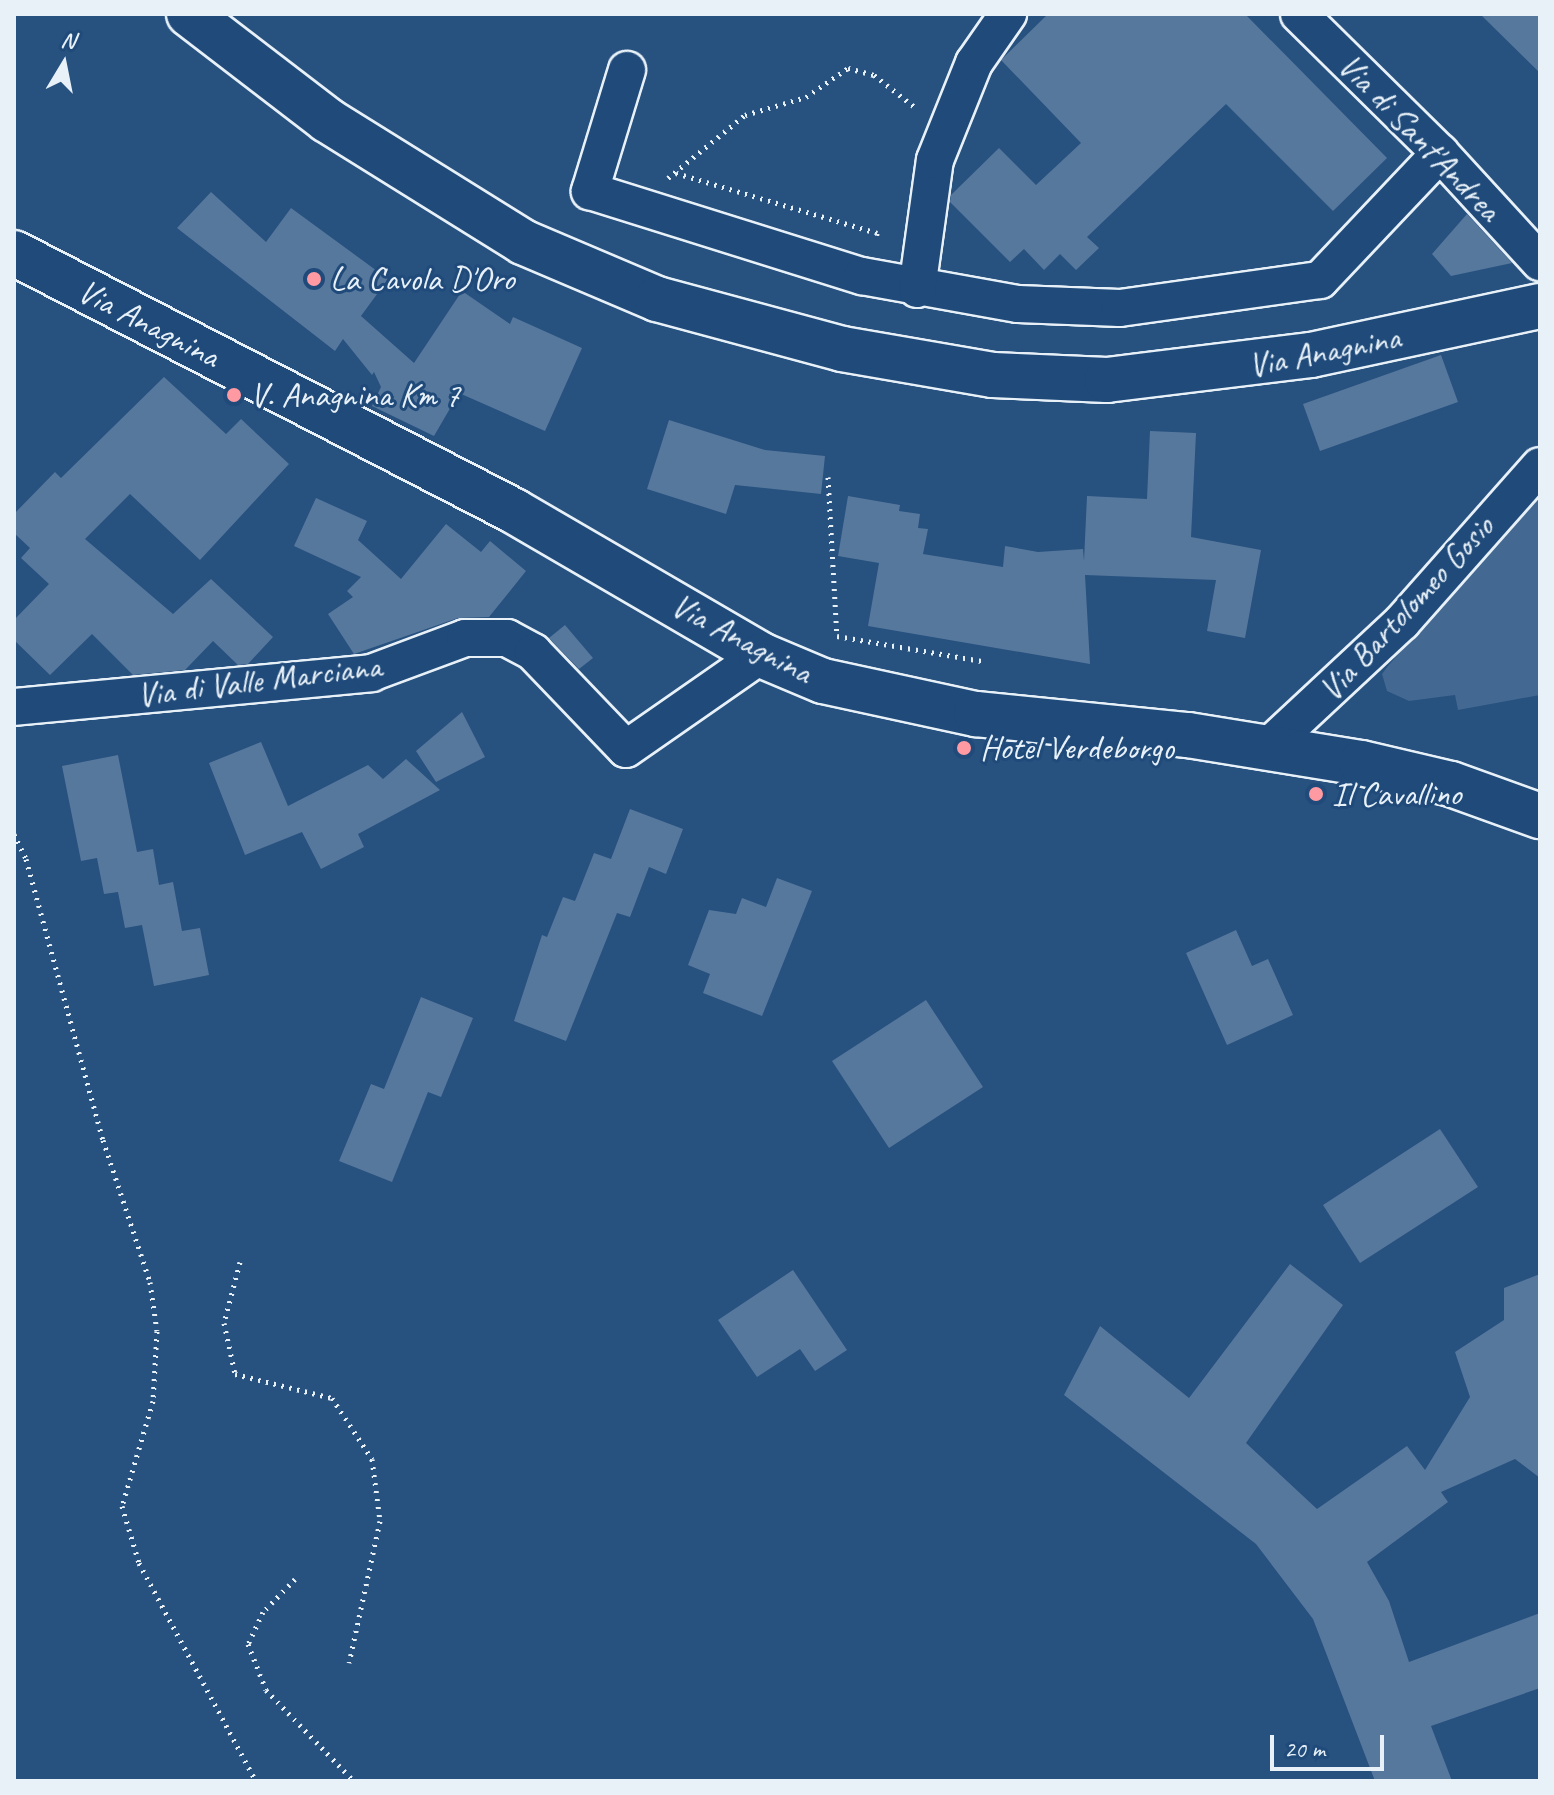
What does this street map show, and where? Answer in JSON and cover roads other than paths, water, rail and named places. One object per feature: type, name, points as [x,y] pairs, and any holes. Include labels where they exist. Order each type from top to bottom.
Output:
[{"type":"main road","name":"Via Anagnina","points":[[189,14],[327,120],[523,242],[686,309],[864,354],[1006,376],[1131,379],[1311,355],[1540,306]]},
{"type":"main road","name":"Via Anagnina","points":[[14,253],[536,522],[761,655],[823,681],[913,704],[1269,746],[1424,776],[1540,816]]},
{"type":"street","points":[[917,289],[935,160],[974,63],[1008,14]]},
{"type":"street","name":"Via di Sant'Andrea","points":[[1299,14],[1440,153],[1540,262]]},
{"type":"street","points":[[627,70],[590,191],[917,289],[1018,304],[1120,308],[1320,280],[1440,153]]},
{"type":"street","name":"Via Bartolomeo Gosio","points":[[1269,746],[1402,622],[1540,466]]},
{"type":"street","name":"Via di Valle Marciana","points":[[14,707],[371,673],[465,638],[507,638],[533,652],[623,751],[761,655]]},
{"type":"place","name":"La Cavola D'Oro","points":[[314,279]]},
{"type":"place","name":"V. Anagnina Km 7","points":[[234,395]]},
{"type":"place","name":"Hotel Verdeborgo","points":[[964,748]]},
{"type":"place","name":"Il Cavallino","points":[[1316,794]]}]
